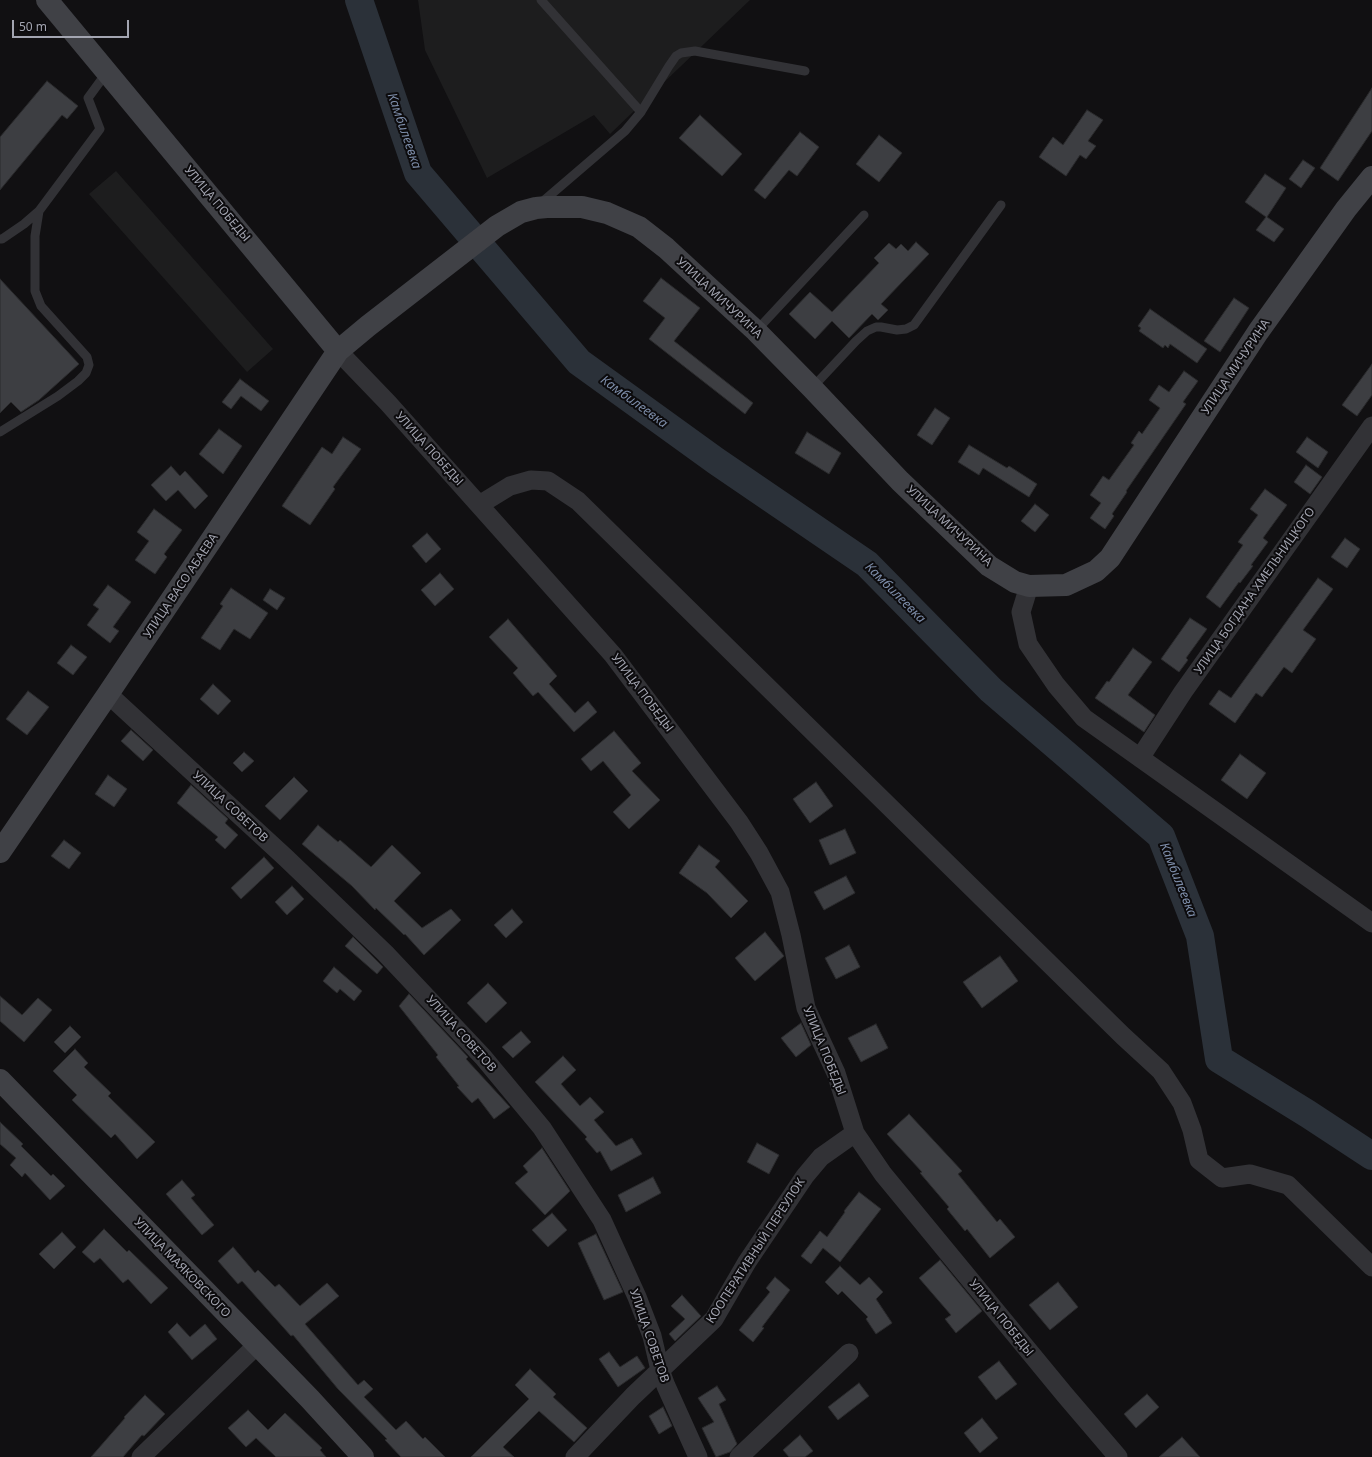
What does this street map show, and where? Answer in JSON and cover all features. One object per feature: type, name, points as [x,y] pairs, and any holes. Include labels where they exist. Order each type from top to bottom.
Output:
[{"type":"street","name":"УЛИЦА ПОБЕДЫ","points":[[47,0],[338,351],[388,403],[613,655],[739,822],[759,852],[780,892],[806,1008],[836,1073],[855,1133],[883,1174],[1118,1457]]},
{"type":"street","name":"УЛИЦА МИЧУРИНА","points":[[368,326],[497,226],[521,212],[536,208],[582,207],[607,213],[639,227],[666,248],[756,331],[900,481],[989,566],[1015,582],[1029,586],[1066,585],[1096,571],[1110,558],[1258,332],[1346,208],[1372,177]]},
{"type":"street","name":"УЛИЦА ВАСО АБАЕВА","points":[[0,852],[338,351],[368,326]]},
{"type":"street","name":"УЛИЦА БОГДАНА ХМЕЛЬНИЦКОГО","points":[[1140,758],[1183,692],[1372,426]]},
{"type":"street","points":[[479,505],[510,486],[531,480],[548,481],[578,501],[1106,1019],[1161,1071],[1182,1103],[1192,1130],[1199,1160],[1222,1178],[1250,1174],[1288,1185],[1372,1267]]},
{"type":"street","points":[[1029,586],[1021,612],[1028,644],[1056,685],[1084,718],[1372,923]]},
{"type":"street","name":"УЛИЦА СОВЕТОВ","points":[[108,694],[386,952],[483,1057],[537,1122],[602,1220],[637,1296],[652,1336],[660,1370],[666,1386],[698,1457]]},
{"type":"street","name":"УЛИЦА МАЯКОВСКОГО","points":[[0,1080],[310,1399],[363,1457]]},
{"type":"street","name":"КООПЕРАТИВНЫЙ ПЕРЕУЛОК","points":[[575,1457],[660,1370],[714,1319],[747,1262],[805,1176],[821,1157],[855,1133]]},
{"type":"street","points":[[141,1457],[257,1345]]},
{"type":"street","points":[[739,1457],[849,1352]]},
{"type":"lane","points":[[541,0],[641,112]]},
{"type":"lane","points":[[536,208],[625,131],[641,112],[676,56],[681,53],[695,51],[805,71]]},
{"type":"lane","points":[[0,239],[24,224],[39,211],[100,129],[88,98],[107,72]]},
{"type":"lane","points":[[812,388],[868,331],[876,327],[897,330],[906,329],[914,325],[1001,205]]},
{"type":"lane","points":[[0,432],[58,396],[78,381],[86,373],[89,365],[87,357],[41,306],[35,291],[34,236],[39,211]]},
{"type":"lane","points":[[756,331],[864,215]]},
{"type":"shaded area","points":[[418,0],[750,0],[610,134],[594,115],[487,178],[425,50]]},
{"type":"shaded area","points":[[116,171],[273,349],[247,372],[89,194]]},
{"type":"building","points":[[47,81],[78,106],[67,119],[62,115],[0,190],[0,137]]},
{"type":"building","points":[[1372,88],[1372,131],[1338,181],[1320,168]]},
{"type":"building","points":[[1087,110],[1103,120],[1088,141],[1096,146],[1086,159],[1080,155],[1066,176],[1039,157],[1053,137],[1063,145]]},
{"type":"building","points":[[700,115],[742,154],[722,176],[679,138]]},
{"type":"building","points":[[800,132],[819,147],[797,176],[789,170],[765,199],[754,190]]},
{"type":"building","points":[[879,135],[902,153],[879,182],[856,164]]},
{"type":"building","points":[[1303,160],[1315,168],[1301,188],[1289,179]]},
{"type":"building","points":[[1265,174],[1286,188],[1267,217],[1284,229],[1274,242],[1256,230],[1266,217],[1245,202]]},
{"type":"building","points":[[916,242],[929,254],[881,304],[888,310],[878,320],[872,314],[849,338],[832,321],[815,339],[789,314],[810,292],[832,312],[879,263],[874,258],[889,243],[896,249],[901,244],[908,251]]},
{"type":"building","points":[[661,278],[700,308],[674,341],[753,403],[745,414],[649,339],[665,318],[643,301]]},
{"type":"building","points":[[0,279],[79,364],[39,400],[21,412],[11,402],[0,413]]},
{"type":"building","points":[[1234,298],[1249,308],[1220,352],[1204,341]]},
{"type":"building","points":[[1150,309],[1207,349],[1197,363],[1170,344],[1168,348],[1165,345],[1163,348],[1139,331],[1141,328],[1138,326]]},
{"type":"building","points":[[1372,364],[1372,395],[1357,416],[1342,405]]},
{"type":"building","points":[[1184,371],[1198,381],[1183,402],[1186,404],[1126,491],[1127,492],[1112,514],[1114,516],[1105,529],[1090,518],[1101,503],[1090,495],[1103,476],[1109,480],[1134,445],[1131,443],[1139,431],[1142,434],[1160,408],[1149,400],[1159,385],[1169,392]]},
{"type":"building","points":[[240,379],[269,401],[261,411],[241,396],[231,409],[222,402]]},
{"type":"building","points":[[935,408],[950,418],[932,445],[917,435]]},
{"type":"building","points":[[219,429],[242,446],[223,474],[199,454]]},
{"type":"building","points":[[807,432],[841,453],[829,474],[795,453]]},
{"type":"building","points":[[343,437],[361,449],[333,487],[335,489],[310,525],[282,506],[322,447],[332,454]]},
{"type":"building","points":[[1307,437],[1328,452],[1318,468],[1296,452]]},
{"type":"building","points":[[969,445],[1007,468],[1009,466],[1037,484],[1029,497],[983,468],[979,475],[958,462]]},
{"type":"building","points":[[1306,465],[1322,477],[1310,494],[1294,482]]},
{"type":"building","points":[[171,466],[180,476],[185,471],[208,496],[195,509],[178,490],[166,501],[151,485]]},
{"type":"building","points":[[1265,489],[1287,505],[1263,538],[1268,542],[1251,565],[1253,566],[1220,608],[1206,597],[1243,545],[1238,542],[1258,515],[1250,509]]},
{"type":"building","points":[[1035,504],[1049,515],[1035,532],[1021,521]]},
{"type":"building","points":[[154,509],[182,530],[164,554],[167,557],[155,574],[135,560],[149,541],[137,532]]},
{"type":"building","points":[[427,533],[441,549],[426,563],[412,546]]},
{"type":"building","points":[[1345,538],[1360,549],[1347,568],[1331,557]]},
{"type":"building","points":[[440,573],[454,589],[435,606],[421,590]]},
{"type":"building","points":[[1318,578],[1333,589],[1303,630],[1316,639],[1292,673],[1284,667],[1262,697],[1256,693],[1235,723],[1209,704],[1219,690],[1231,698]]},
{"type":"building","points":[[108,585],[131,602],[113,627],[119,631],[110,643],[87,625],[99,609],[93,605]]},
{"type":"building","points":[[231,588],[268,613],[250,639],[234,629],[220,650],[201,638],[223,606],[220,604]]},
{"type":"building","points":[[270,589],[285,598],[277,610],[263,600]]},
{"type":"building","points":[[1190,618],[1207,629],[1186,658],[1188,660],[1179,672],[1161,659]]},
{"type":"building","points":[[508,619],[557,676],[549,684],[575,713],[588,701],[597,712],[574,732],[538,692],[533,696],[513,673],[518,668],[489,637]]},
{"type":"building","points":[[71,645],[87,657],[73,675],[57,663]]},
{"type":"building","points":[[1133,648],[1152,662],[1128,695],[1155,715],[1144,732],[1095,698],[1107,681],[1109,682]]},
{"type":"building","points":[[213,684],[231,701],[218,715],[200,699]]},
{"type":"building","points":[[28,691],[49,707],[27,735],[6,719]]},
{"type":"building","points":[[131,730],[153,750],[143,761],[121,741]]},
{"type":"building","points":[[614,731],[641,763],[632,771],[660,800],[629,829],[613,812],[631,795],[603,761],[591,771],[581,759]]},
{"type":"building","points":[[244,752],[254,761],[242,772],[233,763]]},
{"type":"building","points":[[1240,754],[1266,773],[1247,799],[1221,780]]},
{"type":"building","points":[[108,775],[127,789],[114,807],[95,794]]},
{"type":"building","points":[[294,777],[308,791],[280,820],[265,806]]},
{"type":"building","points":[[816,782],[833,806],[810,823],[793,799]]},
{"type":"building","points":[[191,785],[228,819],[225,823],[238,835],[225,849],[215,840],[218,837],[177,803]]},
{"type":"building","points":[[318,825],[338,842],[340,840],[371,867],[392,845],[421,873],[394,901],[422,928],[451,909],[461,920],[424,955],[405,934],[404,935],[376,908],[375,910],[352,886],[302,844]]},
{"type":"building","points":[[845,829],[856,853],[830,865],[819,840]]},
{"type":"building","points":[[64,840],[81,853],[69,869],[51,856]]},
{"type":"building","points":[[699,845],[720,861],[715,867],[748,901],[731,918],[707,893],[679,873]]},
{"type":"building","points":[[264,857],[274,868],[241,899],[231,888]]},
{"type":"building","points":[[846,876],[855,893],[824,910],[814,892]]},
{"type":"building","points":[[292,886],[304,899],[287,915],[275,902]]},
{"type":"building","points":[[512,909],[523,922],[506,938],[494,925]]},
{"type":"building","points":[[765,932],[784,956],[755,981],[735,958]]},
{"type":"building","points":[[353,937],[383,967],[377,974],[345,946]]},
{"type":"building","points":[[849,945],[860,967],[836,979],[825,958]]},
{"type":"building","points":[[1000,956],[1018,981],[982,1008],[963,982]]},
{"type":"building","points":[[334,967],[362,991],[354,1001],[340,989],[337,993],[323,981]]},
{"type":"building","points":[[488,983],[507,1003],[486,1023],[467,1003]]},
{"type":"building","points":[[409,994],[468,1057],[466,1059],[510,1107],[494,1119],[478,1098],[472,1103],[457,1087],[459,1086],[436,1057],[438,1055],[399,1006]]},
{"type":"building","points":[[0,996],[22,1015],[38,998],[52,1010],[24,1042],[0,1021]]},
{"type":"building","points":[[801,1023],[811,1045],[796,1057],[781,1038]]},
{"type":"building","points":[[876,1024],[888,1048],[861,1062],[848,1038]]},
{"type":"building","points":[[70,1026],[81,1037],[65,1053],[54,1042]]},
{"type":"building","points":[[521,1031],[531,1042],[513,1058],[502,1047]]},
{"type":"building","points":[[75,1049],[88,1063],[84,1067],[111,1093],[108,1096],[155,1142],[137,1159],[115,1134],[111,1138],[72,1100],[77,1095],[53,1071]]},
{"type":"building","points":[[563,1056],[576,1070],[561,1084],[580,1106],[590,1097],[604,1112],[594,1120],[616,1146],[632,1138],[642,1154],[611,1171],[600,1151],[597,1153],[585,1139],[587,1137],[535,1082]]},
{"type":"building","points":[[909,1114],[962,1171],[958,1174],[997,1222],[1000,1219],[1015,1237],[990,1258],[967,1229],[965,1231],[947,1209],[949,1207],[920,1173],[922,1172],[887,1134]]},
{"type":"building","points":[[0,1122],[23,1144],[21,1146],[51,1176],[53,1174],[65,1186],[50,1200],[25,1173],[22,1177],[10,1165],[16,1158],[0,1144]]},
{"type":"building","points":[[757,1143],[779,1155],[769,1174],[747,1162]]},
{"type":"building","points":[[542,1148],[570,1191],[545,1215],[515,1183],[528,1172],[523,1166]]},
{"type":"building","points":[[653,1177],[661,1193],[626,1212],[618,1195]]},
{"type":"building","points":[[182,1180],[195,1195],[191,1198],[214,1225],[202,1235],[166,1194]]},
{"type":"building","points":[[859,1192],[881,1209],[840,1262],[823,1248],[811,1264],[801,1256],[820,1231],[827,1237],[845,1212],[844,1211]]},
{"type":"building","points":[[552,1213],[567,1230],[548,1247],[532,1230]]},
{"type":"building","points":[[104,1229],[127,1252],[129,1250],[168,1288],[151,1304],[128,1279],[123,1283],[100,1258],[94,1263],[82,1252]]},
{"type":"building","points":[[62,1232],[76,1247],[54,1269],[39,1254]]},
{"type":"building","points":[[596,1234],[623,1292],[604,1300],[578,1243]]},
{"type":"building","points":[[233,1247],[255,1273],[258,1270],[275,1287],[279,1284],[300,1306],[327,1283],[339,1296],[305,1324],[358,1385],[364,1380],[373,1389],[364,1397],[396,1430],[406,1421],[423,1439],[425,1437],[445,1457],[401,1457],[385,1440],[387,1439],[338,1389],[293,1335],[291,1336],[242,1281],[238,1284],[218,1261]]},
{"type":"building","points":[[940,1260],[982,1311],[956,1333],[945,1319],[951,1315],[919,1278]]},
{"type":"building","points":[[840,1266],[860,1285],[869,1277],[883,1292],[876,1299],[892,1323],[876,1334],[866,1319],[868,1317],[842,1291],[838,1295],[825,1282]]},
{"type":"building","points":[[775,1277],[790,1290],[762,1327],[764,1328],[753,1342],[739,1330],[770,1292],[766,1288]]},
{"type":"building","points":[[1058,1282],[1078,1307],[1050,1330],[1029,1305]]},
{"type":"building","points":[[682,1295],[701,1316],[675,1341],[669,1334],[685,1319],[671,1306]]},
{"type":"building","points":[[177,1323],[190,1337],[205,1324],[217,1339],[192,1360],[168,1332]]},
{"type":"building","points":[[609,1352],[620,1367],[637,1356],[645,1368],[618,1387],[599,1359]]},
{"type":"building","points":[[999,1361],[1017,1384],[996,1400],[978,1377]]},
{"type":"building","points":[[530,1369],[556,1394],[553,1397],[587,1428],[574,1442],[539,1411],[503,1447],[514,1457],[471,1457],[529,1399],[515,1385]]},
{"type":"building","points":[[859,1383],[869,1396],[838,1420],[828,1407]]},
{"type":"building","points":[[717,1386],[726,1400],[719,1404],[737,1444],[730,1452],[716,1457],[702,1428],[714,1422],[698,1398]]},
{"type":"building","points":[[1147,1394],[1159,1407],[1136,1428],[1124,1414]]},
{"type":"building","points":[[145,1395],[165,1414],[144,1436],[142,1435],[123,1457],[91,1457],[125,1418],[124,1417]]},
{"type":"building","points":[[663,1407],[672,1426],[659,1434],[649,1416]]},
{"type":"building","points":[[248,1410],[268,1430],[285,1413],[322,1448],[320,1450],[326,1457],[276,1457],[256,1438],[246,1447],[228,1428]]},
{"type":"building","points":[[982,1418],[998,1438],[980,1453],[964,1433]]},
{"type":"building","points":[[800,1435],[813,1451],[805,1457],[789,1457],[783,1450]]},
{"type":"building","points":[[1182,1437],[1200,1457],[1159,1457]]},
{"type":"waterway","name":"Камбилеевка","points":[[359,0],[418,173],[579,362],[716,461],[867,564],[991,690],[1161,836],[1200,936],[1219,1059],[1308,1114],[1372,1156]]}]
